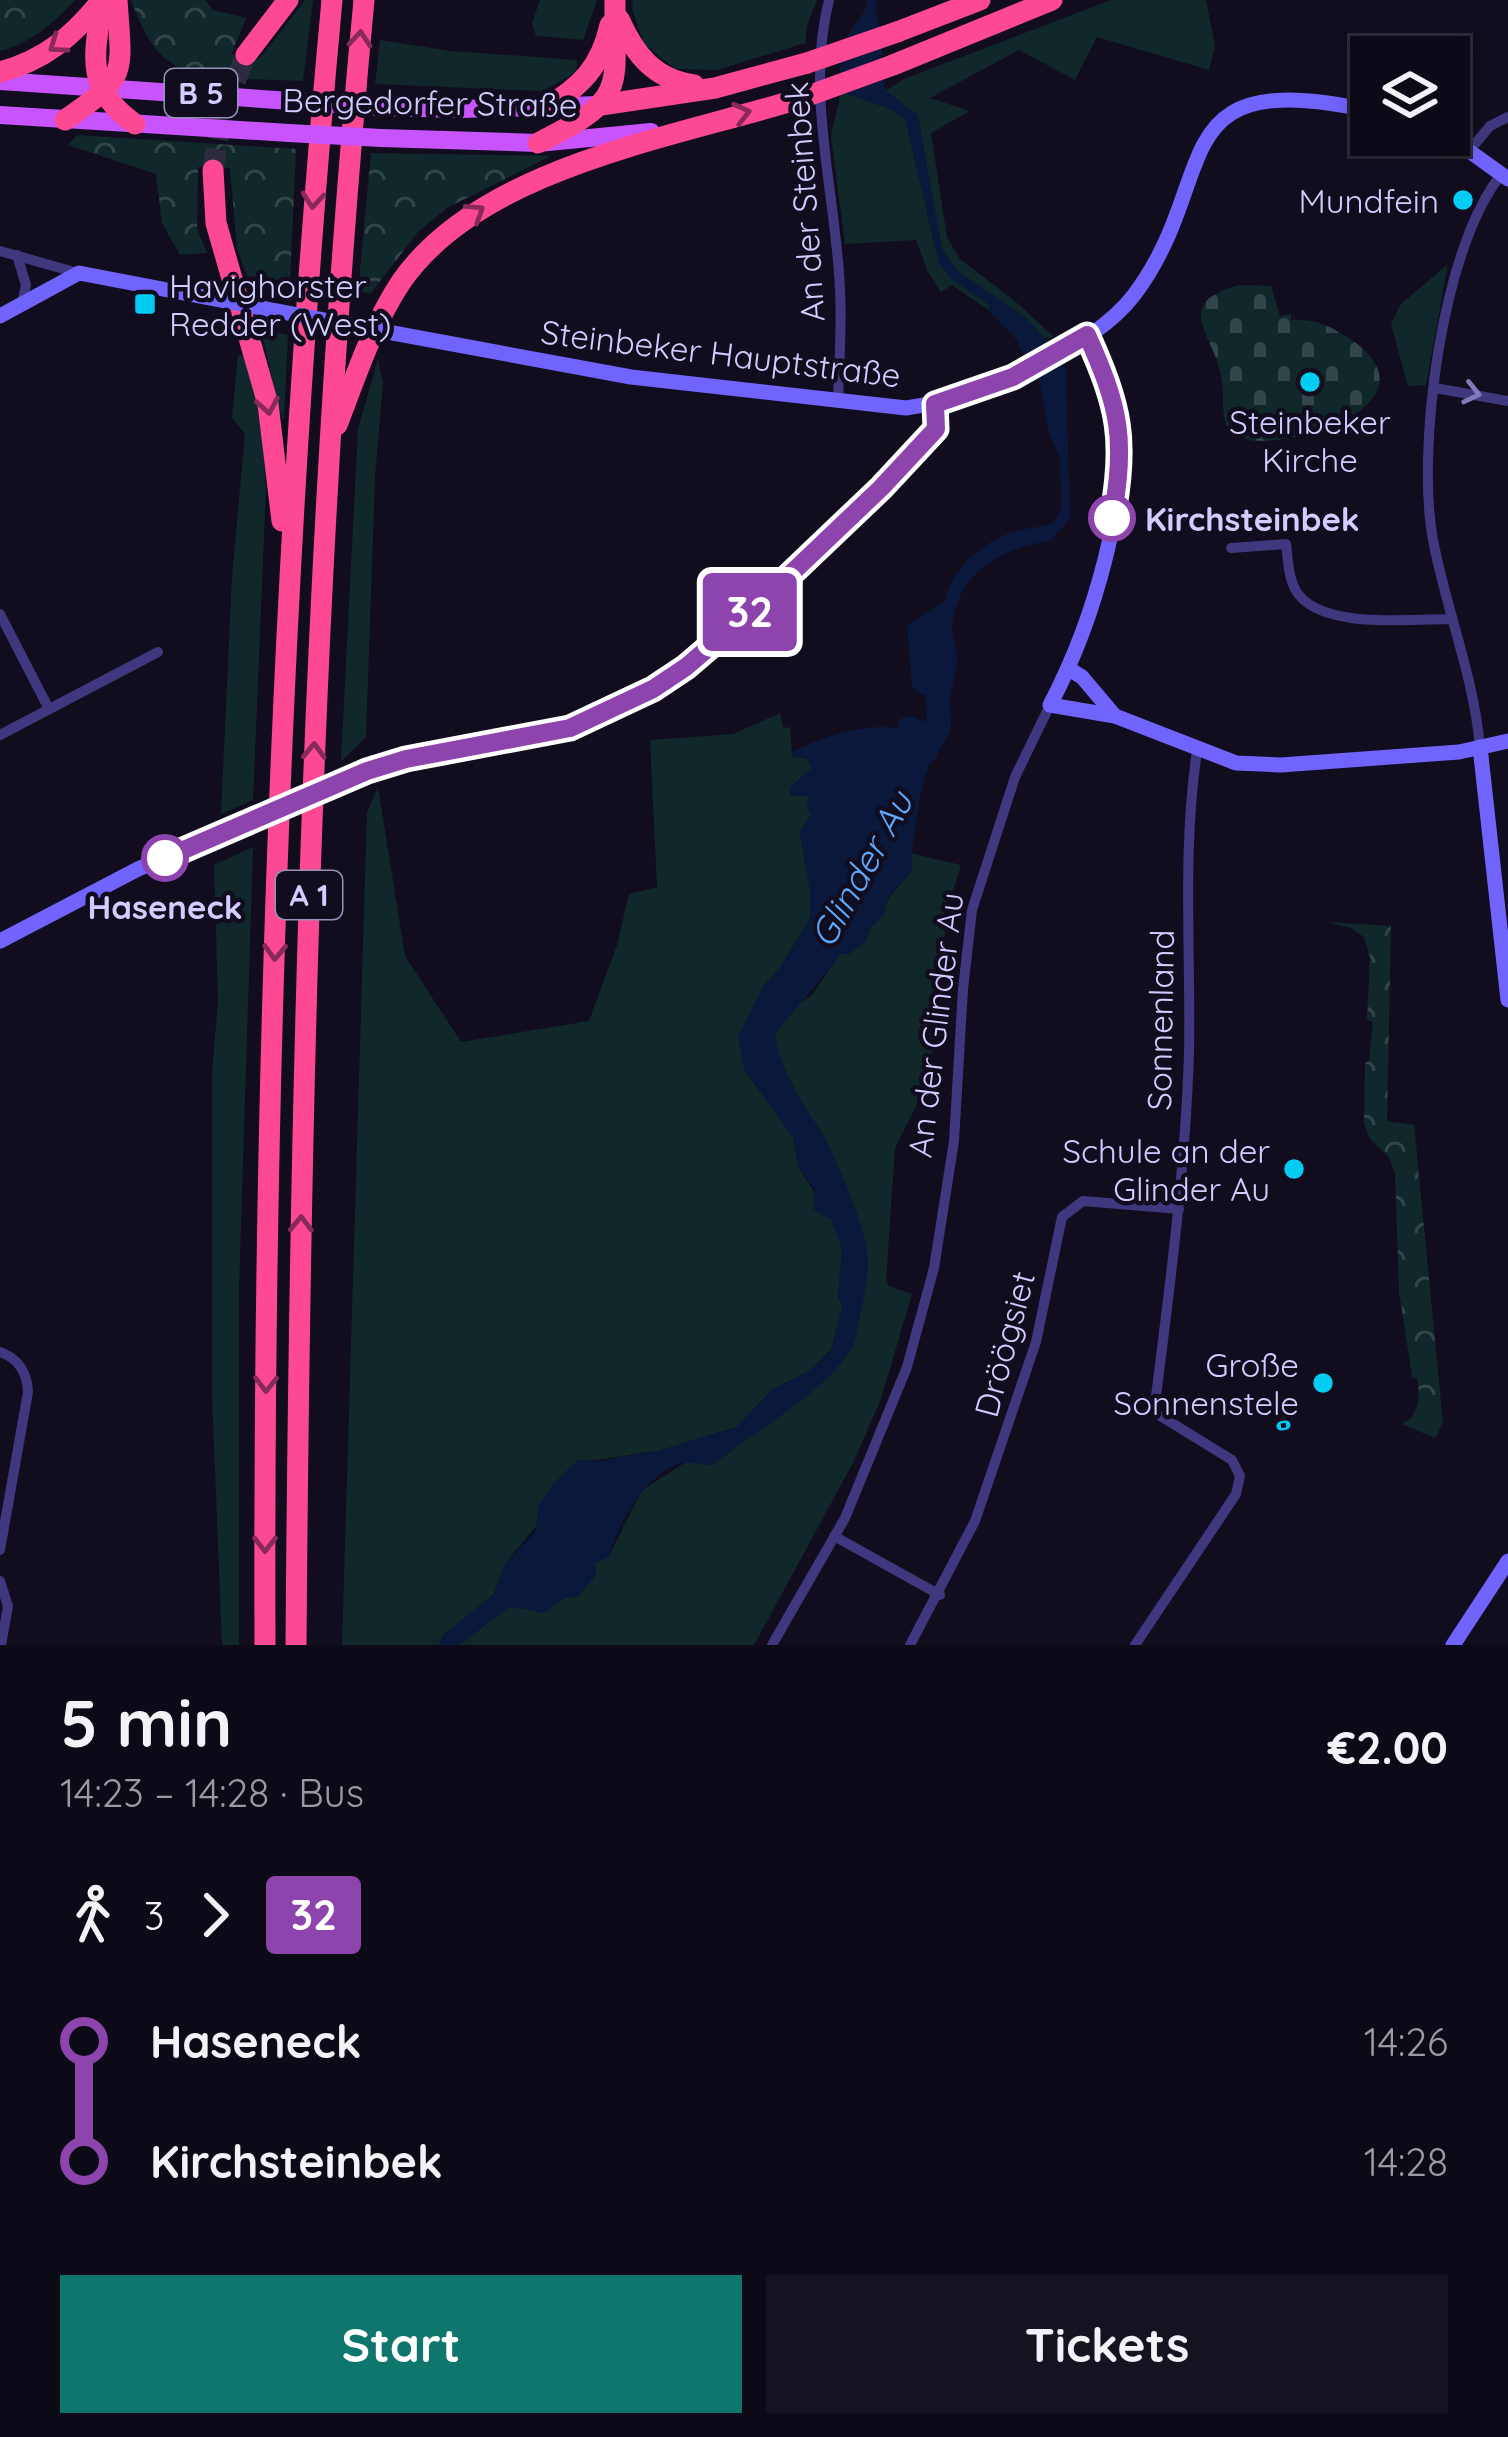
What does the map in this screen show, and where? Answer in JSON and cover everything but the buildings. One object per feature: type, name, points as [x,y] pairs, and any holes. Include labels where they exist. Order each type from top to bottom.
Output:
[{"type":"highway","points":[[0,76],[55,48],[103,0]]},
{"type":"highway","points":[[103,0],[95,56],[118,111],[135,124]]},
{"type":"highway","points":[[65,120],[105,88],[119,63],[117,0]]},
{"type":"highway","points":[[246,55],[288,0]]},
{"type":"highway","name":"A 1","points":[[265,1645],[272,1037],[290,584],[311,219],[332,0]]},
{"type":"highway","name":"A 1","points":[[296,1645],[309,891],[328,448],[364,0]]},
{"type":"highway","name":"Bergedorfer Straße","points":[[601,105],[715,88],[807,64],[980,0]]},
{"type":"highway","name":"Bergedorfer Straße","points":[[697,124],[805,97],[1052,0]]},
{"type":"highway","points":[[615,4],[631,41],[656,74],[674,82],[715,88]]},
{"type":"highway","points":[[538,143],[601,105],[613,86],[615,4]]},
{"type":"highway","points":[[543,109],[574,90],[594,69],[603,53],[615,4]]},
{"type":"highway","points":[[328,448],[385,308],[423,255],[445,234],[508,192],[697,124]]},
{"type":"highway","points":[[213,170],[216,223],[268,404],[290,584]]},
{"type":"main road","name":"Bergedorfer Straße","points":[[0,76],[105,88],[383,106],[543,109],[601,105]]},
{"type":"main road","name":"Bergedorfer Straße","points":[[0,115],[538,143],[697,124]]},
{"type":"street","name":"An der Steinbek","points":[[829,0],[822,37],[823,137],[840,291],[838,402]]},
{"type":"street","name":"Steinbeker Hauptstraße","points":[[0,251],[79,273],[631,377],[906,408],[982,391],[1087,335],[1124,306],[1164,242],[1203,143],[1227,116],[1266,100],[1350,106]]},
{"type":"street","points":[[1470,150],[1490,126],[1508,118]]},
{"type":"street","points":[[1470,152],[1505,177],[1480,209],[1455,276],[1435,388],[1427,505],[1480,747],[1508,1000]]},
{"type":"street","points":[[17,255],[26,285],[22,304]]},
{"type":"street","points":[[0,316],[79,273]]},
{"type":"street","name":"An der Glinder Au","points":[[772,1645],[834,1536],[907,1367],[934,1268],[954,1141],[973,910],[1015,777],[1069,669],[1100,572],[1119,481],[1115,403],[1087,335]]},
{"type":"street","points":[[1435,388],[1508,401]]},
{"type":"street","points":[[0,941],[138,869],[355,776],[406,759],[570,728],[653,689],[734,627],[881,488],[936,429],[935,404]]},
{"type":"street","points":[[1231,548],[1286,544],[1293,586],[1306,603],[1330,614],[1452,619]]},
{"type":"street","points":[[0,614],[49,709]]},
{"type":"street","points":[[0,736],[158,652]]},
{"type":"street","points":[[1069,669],[1082,677],[1115,716]]},
{"type":"street","points":[[1050,705],[1115,716],[1236,763],[1281,765],[1460,752],[1508,741]]},
{"type":"street","name":"Sonnenland","points":[[1135,1645],[1236,1494],[1240,1477],[1232,1460],[1154,1412],[1179,1209],[1189,1057],[1187,866],[1197,751]]},
{"type":"street","name":"Dröögsiet","points":[[910,1645],[975,1522],[1004,1442],[1041,1324],[1062,1217],[1083,1201],[1179,1209]]},
{"type":"street","points":[[0,1352],[22,1367],[28,1392],[0,1550]]},
{"type":"street","points":[[834,1536],[940,1594]]},
{"type":"street","points":[[1453,1645],[1508,1561]]},
{"type":"street","points":[[0,1581],[8,1606],[1,1645]]},
{"type":"green space","points":[[0,0],[75,0],[41,31],[0,51]]},
{"type":"green space","points":[[131,0],[205,0],[213,10],[246,18],[222,78],[187,71],[163,56],[145,33]]},
{"type":"green space","points":[[305,0],[313,0],[303,81],[222,78],[231,53],[251,62],[261,57]]},
{"type":"green space","points":[[540,0],[597,0],[583,40],[536,36],[532,23]]},
{"type":"green space","points":[[633,0],[817,0],[805,43],[717,70],[675,69],[644,44]]},
{"type":"green space","points":[[1111,0],[1206,0],[1215,46],[1209,70],[1097,37],[1075,80],[1019,50],[930,98],[970,111],[931,133],[947,237],[960,259],[1054,337],[1045,338],[1024,317],[956,270],[942,249],[917,122],[885,91],[904,79]]},
{"type":"green space","points":[[380,40],[451,51],[577,60],[577,72],[543,91],[375,84]]},
{"type":"green space","points":[[841,92],[905,118],[939,263],[953,280],[990,305],[988,310],[952,285],[941,292],[916,240],[845,244],[831,136]]},
{"type":"green space","points":[[77,135],[296,149],[290,282],[247,276],[237,248],[230,168],[198,167],[197,229],[207,253],[180,255],[162,223],[156,174],[68,145]]},
{"type":"green space","points":[[371,153],[551,156],[447,208],[418,232],[371,293],[358,292]]},
{"type":"green space","points":[[1448,264],[1426,385],[1408,386],[1391,324],[1400,305]]},
{"type":"green space","points":[[1239,285],[1271,286],[1280,316],[1291,314],[1291,320],[1323,324],[1352,340],[1375,362],[1379,383],[1370,401],[1351,416],[1298,436],[1249,440],[1233,432],[1226,425],[1221,376],[1201,311],[1206,301]]},
{"type":"green space","points":[[261,330],[288,335],[284,420],[281,416]]},
{"type":"green space","points":[[238,355],[247,355],[261,418],[266,489],[253,800],[221,814],[232,577],[245,434],[232,418]]},
{"type":"green space","points":[[378,359],[383,383],[366,737],[341,761],[358,429]]},
{"type":"green space","points":[[780,713],[783,727],[790,728],[792,756],[807,759],[812,768],[791,787],[790,795],[810,796],[811,815],[800,832],[810,919],[764,985],[744,1069],[793,1137],[799,1168],[832,1220],[842,1249],[838,1298],[843,1305],[831,1350],[809,1371],[772,1390],[737,1427],[658,1451],[590,1461],[505,1564],[494,1594],[443,1636],[439,1645],[342,1645],[367,812],[378,787],[405,956],[461,1042],[589,1021],[617,945],[629,894],[657,887],[650,740],[733,734]]},
{"type":"green space","points":[[253,847],[239,1290],[239,1645],[222,1645],[212,1395],[212,1072],[218,1001],[214,865]]},
{"type":"green space","points":[[910,853],[961,865],[947,911],[936,1035],[925,1089],[895,1148],[886,1280],[889,1286],[912,1294],[881,1399],[854,1461],[754,1645],[459,1645],[510,1606],[544,1613],[596,1575],[595,1563],[609,1556],[641,1491],[686,1462],[713,1465],[827,1376],[867,1251],[820,1130],[779,1058],[774,1035],[797,1005],[812,995],[840,954],[883,916],[888,899],[912,870]]},
{"type":"green space","points":[[1326,922],[1391,926],[1387,1121],[1414,1125],[1443,1423],[1435,1438],[1402,1424],[1415,1411],[1419,1392],[1417,1379],[1412,1377],[1399,1291],[1395,1173],[1364,1124],[1365,1063],[1373,1022],[1367,1019],[1370,957],[1364,937]]},
{"type":"water","points":[[868,0],[877,0],[885,90],[918,115],[942,249],[956,270],[1025,317],[1066,370],[1070,518],[1051,541],[1016,549],[985,566],[962,592],[952,628],[956,670],[951,694],[943,701],[918,693],[912,686],[907,625],[945,601],[954,578],[982,548],[1005,535],[1054,522],[1061,510],[1060,459],[1048,431],[1040,382],[1015,338],[988,310],[989,304],[953,280],[939,263],[905,118],[841,92],[843,48]]},
{"type":"water","points":[[911,716],[945,729],[924,782],[912,870],[888,898],[866,942],[849,954],[840,954],[775,1035],[786,1072],[832,1154],[862,1229],[868,1268],[855,1341],[830,1376],[713,1465],[684,1463],[658,1476],[636,1500],[609,1557],[595,1563],[596,1575],[578,1597],[564,1598],[544,1613],[510,1606],[459,1645],[439,1645],[442,1636],[494,1594],[505,1564],[536,1531],[538,1507],[578,1460],[658,1451],[737,1427],[772,1390],[809,1371],[831,1351],[843,1305],[838,1298],[842,1249],[832,1220],[813,1209],[815,1190],[799,1168],[793,1137],[744,1069],[738,1037],[764,985],[810,919],[800,832],[811,816],[809,796],[790,796],[790,787],[812,768],[807,759],[792,756],[792,752],[843,732],[897,728],[900,719]]},
{"type":"waterway","name":"Glinder Au","points":[[925,752],[939,726],[937,670]]},
{"type":"tunnel","points":[[213,170],[222,113],[246,55]]},
{"type":"railway","points":[[1281,1426],[1286,1425]]},
{"type":"bus line","name":"32","points":[[165,858],[367,771],[406,759],[570,728],[653,689],[721,638],[881,488],[936,429],[935,404],[1013,377],[1087,335],[1111,389],[1119,423],[1119,481],[1112,518]]},
{"type":"place","name":"Mundfein","points":[[1463,200]]},
{"type":"place","name":"Havighorster Redder (West)","points":[[145,304]]},
{"type":"place","name":"Steinbeker Kirche","points":[[1310,382]]},
{"type":"place","name":"Kirchsteinbek","points":[[1112,518]]},
{"type":"place","name":"Haseneck","points":[[165,858]]},
{"type":"place","name":"Schule an der Glinder Au","points":[[1294,1169]]},
{"type":"place","name":"Große Sonnenstele","points":[[1323,1383]]}]
